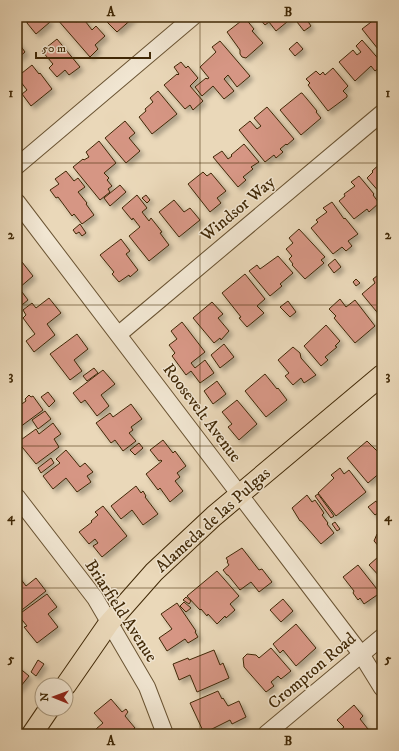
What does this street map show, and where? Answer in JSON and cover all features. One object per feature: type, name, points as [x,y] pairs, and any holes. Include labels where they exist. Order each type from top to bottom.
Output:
[{"type":"main road","name":"Alameda de las Pulgas","points":[[72,677],[109,623],[154,572],[240,494],[382,375]]},
{"type":"main road","points":[[32,734],[44,717]]},
{"type":"street","points":[[17,166],[193,17]]},
{"type":"street","name":"Windsor Way","points":[[119,334],[382,113]]},
{"type":"street","name":"Roosevelt Avenue","points":[[17,202],[119,334],[361,654],[382,688]]},
{"type":"street","name":"Briarfield Avenue","points":[[17,496],[95,598],[147,687],[165,734]]},
{"type":"street","name":"Crompton Road","points":[[266,734],[382,637]]},
{"type":"building","points":[[28,17],[46,17],[50,22],[36,34],[27,23]]},
{"type":"building","points":[[59,17],[71,17],[76,22],[82,17],[92,30],[96,26],[105,36],[95,45],[98,49],[90,57],[57,19]]},
{"type":"building","points":[[111,17],[134,17],[117,32],[106,21]]},
{"type":"building","points":[[258,17],[293,17],[276,31],[269,22],[265,25]]},
{"type":"building","points":[[305,17],[311,26],[304,31],[297,22]]},
{"type":"building","points":[[245,18],[254,29],[252,31],[263,43],[246,58],[242,57],[240,50],[227,32]]},
{"type":"building","points":[[375,19],[381,26],[382,25],[382,54],[362,29]]},
{"type":"building","points":[[57,39],[80,67],[69,75],[65,70],[57,77],[49,68],[53,64],[42,51]]},
{"type":"building","points":[[362,40],[382,63],[382,65],[375,71],[371,66],[355,81],[339,62],[353,50],[357,55],[361,52],[356,46]]},
{"type":"building","points":[[17,41],[25,52],[17,59]]},
{"type":"building","points":[[220,41],[250,76],[237,87],[228,75],[224,79],[234,91],[224,99],[213,86],[202,96],[195,87],[206,78],[209,78],[200,67],[216,52],[212,47]]},
{"type":"building","points":[[297,42],[303,49],[295,56],[289,49]]},
{"type":"building","points":[[181,62],[186,68],[188,66],[198,78],[190,86],[203,101],[193,110],[190,105],[185,109],[164,85],[179,74],[174,67]]},
{"type":"building","points":[[32,65],[52,89],[31,106],[22,94],[27,90],[17,77]]},
{"type":"building","points":[[333,68],[348,86],[343,91],[347,97],[328,111],[308,85],[310,83],[306,79],[316,71],[320,75],[323,72],[325,75]]},
{"type":"building","points":[[158,91],[177,114],[152,134],[139,117],[153,102],[150,98]]},
{"type":"building","points":[[301,93],[317,111],[316,112],[321,118],[301,135],[280,110]]},
{"type":"building","points":[[267,107],[294,139],[280,149],[283,152],[276,158],[274,155],[265,162],[239,130],[250,121],[257,129],[261,126],[254,118]]},
{"type":"building","points":[[125,121],[135,133],[129,138],[140,151],[126,163],[105,138]]},
{"type":"building","points":[[99,141],[116,163],[104,173],[109,178],[107,180],[112,186],[108,189],[110,192],[100,200],[73,167],[83,159],[84,160],[89,157],[86,152]]},
{"type":"building","points":[[244,144],[259,162],[251,167],[253,169],[243,177],[246,180],[238,187],[213,157],[222,151],[228,159]]},
{"type":"building","points":[[382,155],[382,162],[378,158]]},
{"type":"building","points":[[382,162],[382,194],[381,194],[367,178]]},
{"type":"building","points":[[66,171],[74,181],[78,178],[85,187],[78,192],[94,215],[82,224],[74,214],[72,216],[58,197],[56,198],[50,190],[59,184],[55,179]]},
{"type":"building","points":[[203,172],[207,176],[211,173],[226,191],[217,198],[221,203],[210,212],[188,184]]},
{"type":"building","points":[[359,176],[374,194],[373,195],[379,203],[369,212],[367,209],[354,219],[339,201],[345,196],[344,194],[355,186],[351,182]]},
{"type":"building","points":[[120,185],[126,192],[110,206],[104,198]]},
{"type":"building","points":[[137,195],[147,208],[142,212],[149,221],[151,218],[162,232],[160,233],[169,245],[149,261],[129,236],[140,227],[122,208]]},
{"type":"building","points":[[146,195],[150,200],[147,203],[142,198]]},
{"type":"building","points":[[174,200],[184,212],[190,208],[200,220],[179,237],[159,212]]},
{"type":"building","points":[[332,202],[344,219],[345,218],[358,234],[348,241],[352,246],[346,251],[342,247],[333,254],[311,228],[318,222],[316,220],[327,212],[323,208]]},
{"type":"building","points":[[80,224],[86,233],[82,236],[79,232],[76,234],[73,230]]},
{"type":"building","points":[[299,229],[325,257],[321,260],[324,263],[305,279],[292,265],[293,264],[289,259],[292,256],[286,249],[293,243],[289,238]]},
{"type":"building","points":[[121,239],[130,251],[126,254],[138,270],[130,277],[129,275],[119,282],[112,274],[114,272],[100,255]]},
{"type":"building","points":[[278,256],[293,273],[280,284],[282,286],[270,296],[249,271],[257,265],[260,269]]},
{"type":"building","points":[[335,259],[341,267],[334,273],[328,265]]},
{"type":"building","points":[[22,262],[33,276],[19,288],[28,300],[17,309],[17,266]]},
{"type":"building","points":[[382,272],[381,317],[362,294],[375,283],[373,279]]},
{"type":"building","points":[[245,274],[265,299],[257,306],[264,313],[247,327],[222,293]]},
{"type":"building","points":[[356,279],[360,283],[356,286],[353,282]]},
{"type":"building","points":[[49,298],[61,313],[47,324],[55,335],[34,352],[26,341],[35,334],[23,318],[26,315],[23,310],[32,303],[36,308]]},
{"type":"building","points":[[340,299],[346,307],[355,300],[375,326],[355,343],[334,318],[336,316],[329,309]]},
{"type":"building","points":[[288,301],[296,312],[290,317],[280,307]]},
{"type":"building","points":[[212,302],[223,314],[218,318],[229,331],[221,340],[220,338],[214,343],[193,318]]},
{"type":"building","points":[[182,322],[205,352],[191,363],[195,368],[205,360],[214,373],[200,383],[191,371],[186,375],[172,356],[175,353],[169,345],[177,339],[171,331]]},
{"type":"building","points":[[326,325],[340,341],[335,346],[337,347],[325,357],[328,360],[321,366],[304,346]]},
{"type":"building","points":[[77,334],[88,349],[74,360],[82,371],[70,380],[50,354]]},
{"type":"building","points":[[224,344],[234,357],[220,368],[211,355]]},
{"type":"building","points":[[293,347],[300,353],[301,358],[316,375],[304,383],[301,378],[293,385],[285,376],[289,373],[278,360]]},
{"type":"building","points":[[94,368],[98,373],[87,381],[83,376]]},
{"type":"building","points":[[103,370],[115,384],[101,395],[109,406],[97,416],[85,400],[81,403],[73,393]]},
{"type":"building","points":[[265,374],[287,400],[266,417],[245,391]]},
{"type":"building","points":[[217,381],[226,394],[213,404],[204,391]]},
{"type":"building","points":[[48,392],[55,401],[49,407],[41,397]]},
{"type":"building","points":[[29,395],[31,397],[33,396],[43,410],[20,427],[19,425],[17,426],[17,403],[19,406],[26,401],[25,399]]},
{"type":"building","points":[[237,400],[257,424],[239,440],[228,427],[232,424],[222,412]]},
{"type":"building","points":[[131,404],[142,419],[131,427],[133,430],[129,433],[136,441],[123,451],[115,440],[111,443],[96,423],[110,413],[113,417]]},
{"type":"building","points":[[45,411],[51,419],[38,429],[32,420]]},
{"type":"building","points":[[53,423],[61,434],[54,439],[59,447],[36,464],[18,442],[36,429],[39,434]]},
{"type":"building","points":[[163,440],[173,453],[175,451],[186,466],[177,473],[180,477],[175,481],[183,491],[170,502],[160,488],[158,490],[146,474],[162,461],[159,461],[150,450]]},
{"type":"building","points":[[367,441],[382,456],[382,471],[368,483],[347,458]]},
{"type":"building","points":[[139,443],[143,448],[135,455],[130,450]]},
{"type":"building","points":[[66,450],[80,467],[85,463],[93,472],[87,476],[91,482],[77,492],[66,478],[53,489],[43,476],[60,463],[56,459]]},
{"type":"building","points":[[51,458],[54,463],[41,473],[38,468]]},
{"type":"building","points":[[340,468],[344,474],[349,470],[366,492],[336,516],[318,493],[334,478],[331,475]]},
{"type":"building","points":[[136,486],[141,493],[143,491],[146,496],[145,497],[158,514],[143,525],[132,510],[121,519],[111,506]]},
{"type":"building","points":[[318,494],[334,516],[331,518],[315,496]]},
{"type":"building","points":[[307,495],[312,502],[315,500],[324,513],[322,515],[328,523],[327,524],[334,533],[321,544],[300,521],[292,508]]},
{"type":"building","points":[[376,501],[382,510],[375,515],[368,507]]},
{"type":"building","points":[[103,506],[127,536],[102,557],[93,546],[98,543],[95,539],[89,544],[79,532],[92,522],[91,521],[98,515],[95,512]]},
{"type":"building","points":[[335,522],[340,529],[337,531],[332,524]]},
{"type":"building","points":[[382,531],[382,550],[374,541],[377,534]]},
{"type":"building","points":[[242,548],[259,570],[262,569],[272,582],[259,592],[251,582],[240,590],[223,570],[229,565],[226,558]]},
{"type":"building","points":[[378,557],[382,561],[382,579],[369,565]]},
{"type":"building","points":[[358,565],[380,593],[364,604],[360,598],[358,600],[353,593],[354,591],[343,577]]},
{"type":"building","points":[[217,571],[239,596],[230,604],[235,610],[226,618],[225,616],[217,624],[208,614],[207,616],[201,609],[200,610],[187,596]]},
{"type":"building","points":[[17,574],[26,586],[36,578],[46,591],[18,613]]},
{"type":"building","points":[[47,594],[57,607],[48,614],[58,627],[37,643],[24,627],[27,626],[18,615]]},
{"type":"building","points":[[186,597],[191,601],[189,604],[183,600]]},
{"type":"building","points":[[283,599],[293,611],[281,622],[270,610]]},
{"type":"building","points":[[184,602],[191,608],[186,612],[180,606]]},
{"type":"building","points":[[177,603],[196,631],[195,632],[198,637],[188,643],[185,639],[167,651],[159,638],[172,629],[161,614]]},
{"type":"building","points":[[296,624],[316,648],[296,666],[283,650],[280,653],[273,644]]},
{"type":"building","points":[[271,648],[291,671],[281,679],[278,676],[271,682],[274,686],[266,692],[244,667],[243,658],[247,654],[256,655],[259,658]]},
{"type":"building","points":[[214,650],[220,665],[223,663],[229,678],[197,692],[190,675],[179,680],[173,664],[188,658],[189,660]]},
{"type":"building","points":[[38,660],[44,664],[36,676],[31,672]]},
{"type":"building","points":[[17,666],[29,676],[17,691]]},
{"type":"building","points":[[218,691],[228,706],[239,701],[246,717],[232,724],[230,720],[204,733],[190,703]]},
{"type":"building","points":[[111,699],[122,712],[126,709],[128,712],[125,716],[135,728],[127,734],[100,734],[96,729],[103,723],[94,713]]},
{"type":"building","points":[[354,705],[363,716],[360,719],[372,734],[336,734],[344,727],[337,720]]}]
